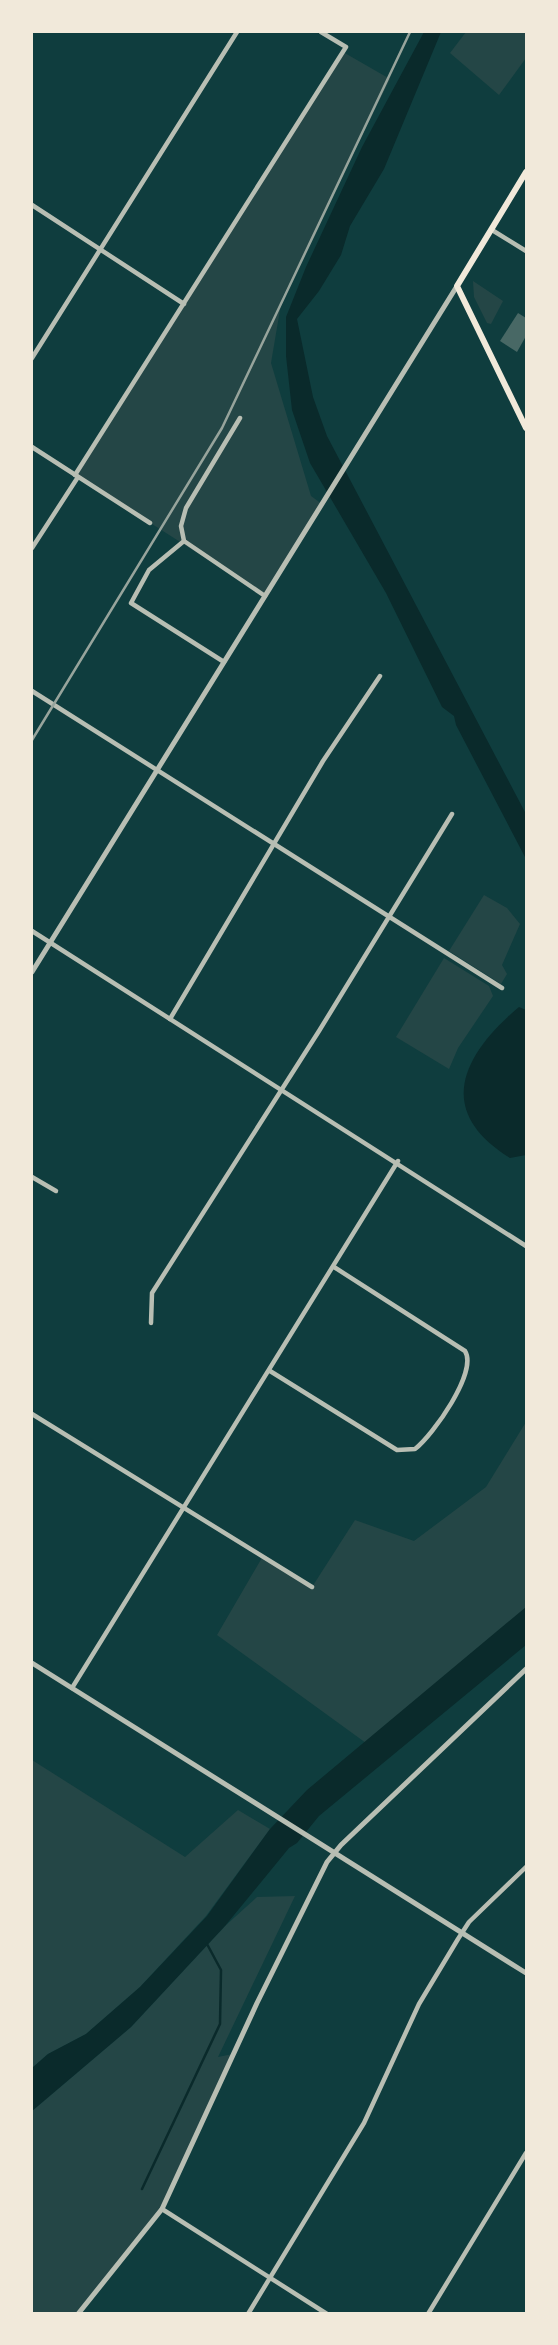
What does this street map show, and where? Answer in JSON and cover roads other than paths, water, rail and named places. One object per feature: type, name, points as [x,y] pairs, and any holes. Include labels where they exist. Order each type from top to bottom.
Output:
[{"type":"main road","points":[[527,172],[457,286],[527,428]]},
{"type":"street","points":[[32,358],[237,32]]},
{"type":"street","points":[[32,548],[346,47],[321,32]]},
{"type":"street","points":[[32,205],[184,304]]},
{"type":"street","points":[[492,230],[527,251]]},
{"type":"street","points":[[32,972],[457,286]]},
{"type":"street","points":[[240,418],[186,508],[181,526],[184,541],[265,596]]},
{"type":"street","points":[[32,447],[150,523]]},
{"type":"street","points":[[184,541],[149,570],[131,603],[224,662]]},
{"type":"street","points":[[170,1019],[323,761],[380,676]]},
{"type":"street","points":[[32,691],[502,988]]},
{"type":"street","points":[[151,1323],[152,1293],[282,1090],[452,814]]},
{"type":"street","points":[[32,931],[398,1161],[527,1246]]},
{"type":"street","points":[[72,1688],[398,1161]]},
{"type":"street","points":[[32,1177],[56,1191]]},
{"type":"street","points":[[270,1371],[379,1440],[408,1452],[423,1443],[435,1426],[468,1365],[468,1356],[460,1346],[334,1267]]},
{"type":"street","points":[[32,1414],[312,1587]]},
{"type":"street","points":[[32,1663],[527,1973]]},
{"type":"street","points":[[78,2314],[162,2209],[257,2003],[334,1853],[527,1669]]},
{"type":"street","points":[[248,2314],[364,2123],[419,2004],[461,1933],[527,1867]]},
{"type":"street","points":[[428,2314],[527,2153]]},
{"type":"street","points":[[162,2209],[327,2314]]},
{"type":"waterway","points":[[142,2189],[220,2024],[221,1970],[207,1944]]},
{"type":"railway","points":[[32,740],[222,428],[410,32]]}]
